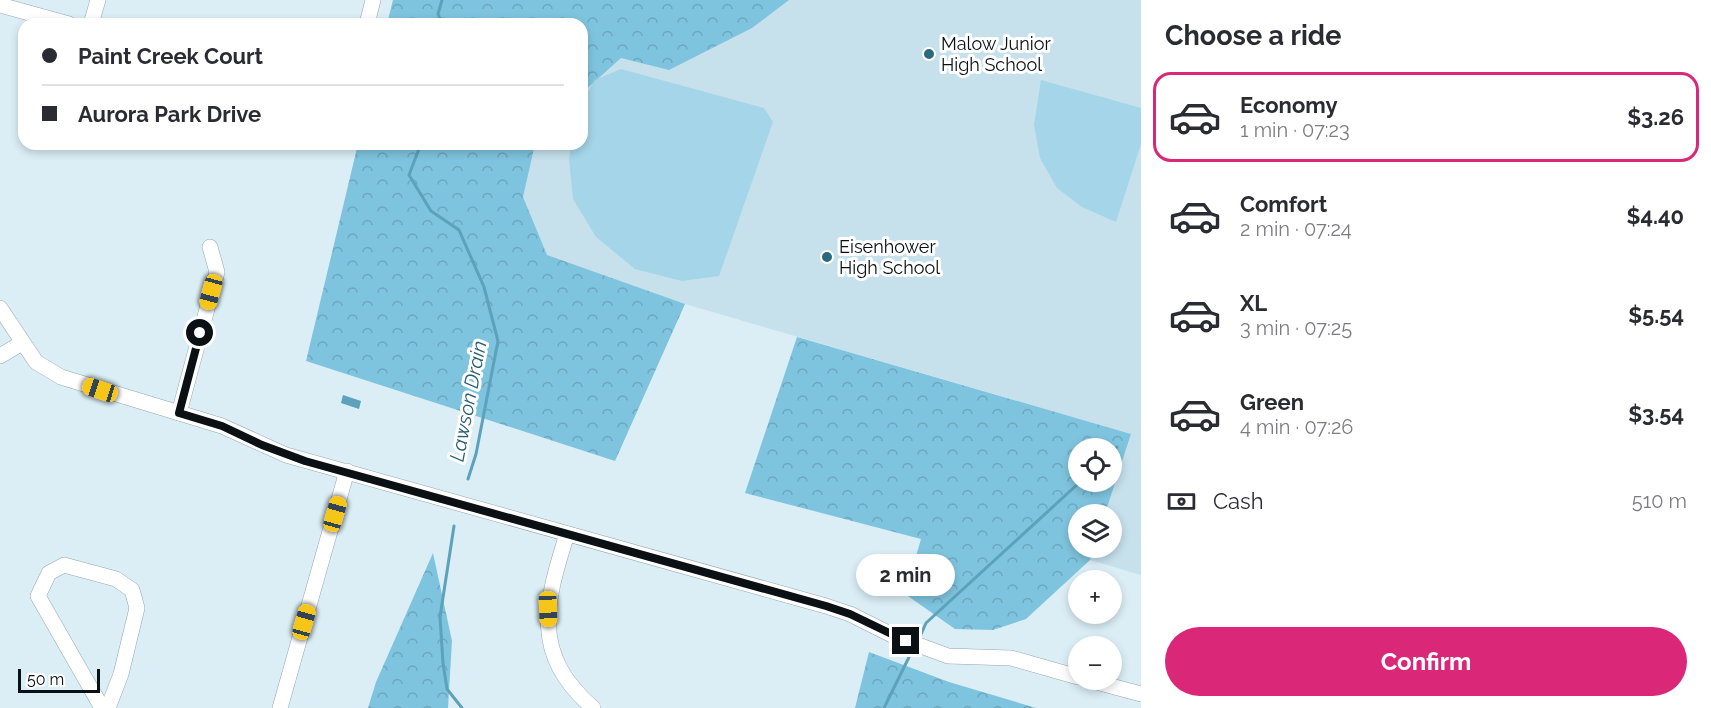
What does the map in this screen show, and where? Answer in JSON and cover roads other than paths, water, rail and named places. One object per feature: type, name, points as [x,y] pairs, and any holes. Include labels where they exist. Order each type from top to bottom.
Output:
[{"type":"street","points":[[93,18],[98,0]]},
{"type":"street","points":[[368,18],[373,0]]},
{"type":"street","points":[[0,5],[47,18]]},
{"type":"street","points":[[179,413],[217,272],[210,247]]},
{"type":"street","points":[[0,308],[36,362],[61,377],[222,426],[286,455],[826,606],[850,614],[894,636],[948,656],[1011,658],[1068,674]]},
{"type":"street","points":[[0,356],[22,343]]},
{"type":"street","points":[[280,708],[347,471]]},
{"type":"street","points":[[567,534],[554,573],[548,609],[549,638],[553,657],[564,678],[593,708]]},
{"type":"street","points":[[102,708],[38,596],[50,573],[64,565],[116,579],[132,590],[137,608],[121,674],[108,708]]},
{"type":"street","points":[[1122,689],[1141,694]]},
{"type":"waterway","name":"Lawson Drain","points":[[440,18],[438,14],[442,0]]},
{"type":"waterway","name":"Lawson Drain","points":[[418,150],[409,175],[431,211],[459,230],[484,287],[498,341],[476,454],[468,479]]},
{"type":"waterway","points":[[919,639],[926,623],[1069,492]]},
{"type":"waterway","name":"Lawson Drain","points":[[454,526],[440,617],[447,689],[462,708]]},
{"type":"waterway","points":[[884,708],[914,647]]},
{"type":"place","name":"Malow Junior High School","points":[[929,54]]},
{"type":"place","name":"Eisenhower High School","points":[[827,257]]}]
